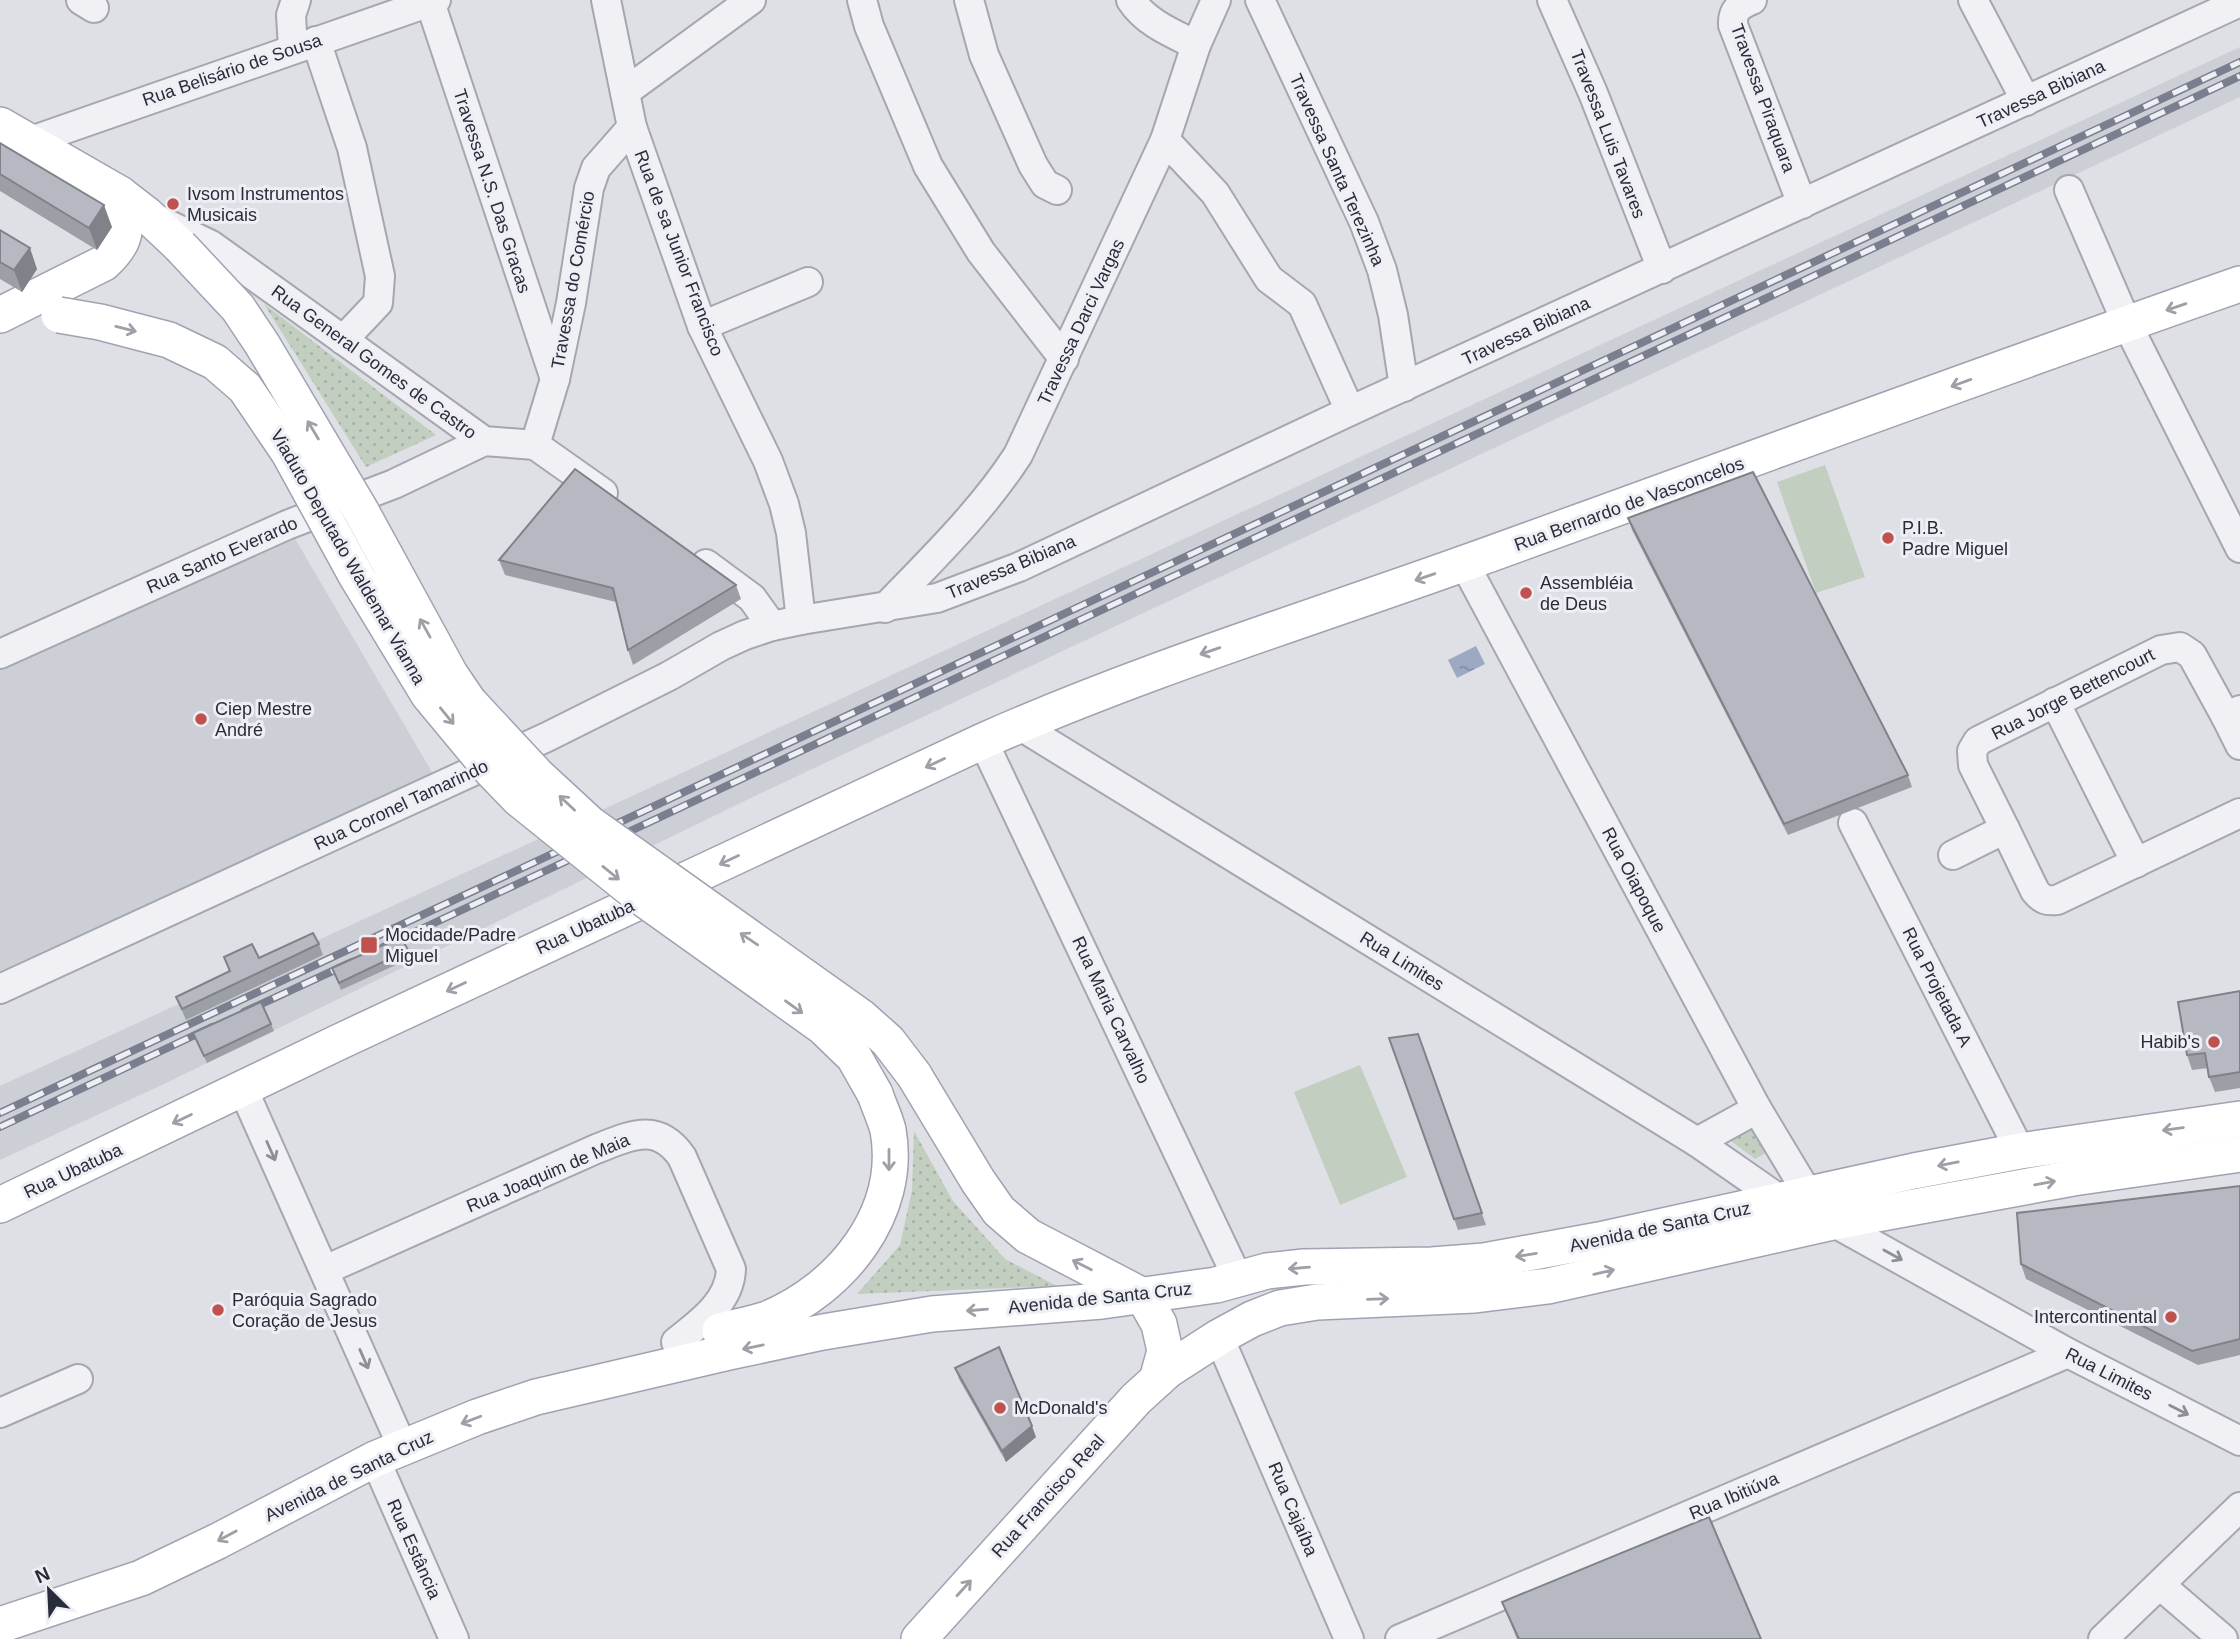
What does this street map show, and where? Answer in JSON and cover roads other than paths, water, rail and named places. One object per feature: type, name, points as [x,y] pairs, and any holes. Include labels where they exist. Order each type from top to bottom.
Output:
[{"type":"main road","name":"Rua General Gomes de Castro","points":[[14,133],[133,204]]},
{"type":"main road","name":"Viaduto Deputado Waldemar Vianna","points":[[133,204],[180,246],[238,309],[262,344],[361,512],[450,674],[477,711],[537,775],[590,824],[861,1017],[888,1041],[914,1075],[971,1171],[999,1211],[1028,1236],[1143,1296]]},
{"type":"main road","points":[[5,312],[104,263],[118,250],[124,238],[125,226],[133,204]]},
{"type":"main road","name":"Rua Bernardo de Vasconcelos","points":[[1019,725],[1158,669],[1464,563],[2240,284]]},
{"type":"main road","name":"Viaduto Deputado Waldemar Vianna","points":[[5,312],[59,315],[100,322],[169,340],[215,362],[245,388],[289,453],[357,577],[429,694],[491,770],[519,799],[640,897],[823,1027],[854,1057],[875,1094],[888,1129],[890,1161],[887,1188],[876,1222],[855,1254],[830,1281],[765,1320],[676,1342],[600,1366],[564,1381],[536,1397]]},
{"type":"main road","name":"Rua Ubatuba","points":[[0,1205],[339,1042],[1019,725]]},
{"type":"main road","name":"Avenida de Santa Cruz","points":[[0,1624],[141,1578],[388,1453],[536,1397],[742,1349],[932,1314],[1143,1296],[1216,1285],[1267,1271],[1304,1267],[1432,1265],[1484,1261],[1542,1252],[1914,1171],[2020,1151],[2240,1119]]},
{"type":"main road","name":"Avenida de Santa Cruz","points":[[1219,1337],[1280,1308],[1317,1302],[1475,1295],[1548,1286],[1833,1222],[2073,1178],[2240,1154]]},
{"type":"main road","points":[[1143,1296],[1159,1324],[1169,1371]]},
{"type":"main road","name":"Rua Francisco Real","points":[[919,1639],[1136,1399],[1169,1371],[1219,1337]]},
{"type":"street","points":[[296,0],[290,15],[352,148],[380,276],[378,303],[344,340]]},
{"type":"street","name":"Rua de sa Junior Francisco","points":[[606,0],[632,127],[702,326],[768,461],[784,504],[801,620]]},
{"type":"street","points":[[625,92],[751,0]]},
{"type":"street","points":[[862,0],[869,26],[928,166],[981,252],[1064,359]]},
{"type":"street","points":[[969,0],[984,55],[1033,165],[1045,184],[1058,190]]},
{"type":"street","points":[[1131,0],[1143,16],[1196,45]]},
{"type":"street","name":"Travessa Darci Vargas","points":[[885,608],[995,491],[1018,455],[1165,140],[1196,45],[1216,0]]},
{"type":"street","name":"Travessa Santa Terezinha","points":[[1260,0],[1364,222],[1382,270],[1393,315],[1404,387]]},
{"type":"street","name":"Travessa Luis Tavares","points":[[1552,0],[1593,93],[1662,269]]},
{"type":"street","name":"Travessa Piraquara","points":[[1752,0],[1736,9],[1732,17],[1733,25],[1802,204]]},
{"type":"street","points":[[1973,0],[2026,101]]},
{"type":"street","name":"Rua Belisário de Sousa","points":[[14,133],[304,45],[433,1]]},
{"type":"street","name":"Travessa N.S. Das Gracas","points":[[433,1],[555,379]]},
{"type":"street","name":"Travessa Bibiana","points":[[801,620],[937,598],[1019,567],[1350,411],[2240,2]]},
{"type":"street","name":"Travessa do Comércio","points":[[535,445],[555,379],[571,303],[589,188],[596,168],[632,127]]},
{"type":"street","points":[[1165,140],[1215,193],[1269,279],[1302,304],[1350,411]]},
{"type":"street","points":[[2069,190],[2127,324],[2240,548]]},
{"type":"street","name":"Rua General Gomes de Castro","points":[[133,204],[211,245],[484,441],[535,445]]},
{"type":"street","points":[[702,326],[808,282]]},
{"type":"street","name":"Rua Santo Everardo","points":[[0,654],[288,525],[394,484],[484,441]]},
{"type":"street","points":[[535,445],[624,507]]},
{"type":"street","points":[[679,546],[746,592],[760,606],[772,626]]},
{"type":"street","name":"Rua Oiapoque","points":[[1464,563],[1757,1110],[1795,1198]]},
{"type":"street","name":"Rua Coronel Tamarindo","points":[[0,989],[446,785],[669,676],[721,646],[772,626],[801,620]]},
{"type":"street","name":"Rua Jorge Bettencourt","points":[[2005,829],[1973,765],[1972,751],[1978,741],[2055,702],[2161,650],[2180,647],[2192,655],[2233,714]]},
{"type":"street","points":[[2055,702],[2136,863]]},
{"type":"street","points":[[2233,714],[2240,745]]},
{"type":"street","name":"Rua Limites","points":[[1019,725],[1697,1142],[1795,1198]]},
{"type":"street","name":"Rua Maria Carvalho","points":[[983,741],[1238,1279]]},
{"type":"street","points":[[1953,855],[2005,829],[2035,891],[2048,901],[2057,900],[2240,813]]},
{"type":"street","name":"Rua Projetada A","points":[[1853,823],[2020,1151]]},
{"type":"street","name":"Rua Estância","points":[[243,1089],[325,1270],[454,1639]]},
{"type":"street","points":[[1697,1142],[1757,1110]]},
{"type":"street","name":"Rua Joaquim de Maia","points":[[325,1270],[596,1149],[642,1133],[652,1134],[669,1142],[682,1157],[732,1269],[728,1288],[718,1304],[676,1342]]},
{"type":"street","name":"Rua Limites","points":[[1833,1222],[2068,1353],[2240,1441]]},
{"type":"street","name":"Rua Cajaíba","points":[[1219,1337],[1349,1639]]},
{"type":"street","name":"Rua Ibitiúva","points":[[1400,1639],[2068,1353]]},
{"type":"street","points":[[1169,1371],[1220,1369],[1237,1379]]},
{"type":"street","points":[[0,1413],[78,1379]]},
{"type":"street","points":[[2104,1639],[2240,1507]]},
{"type":"street","points":[[2160,1585],[2223,1639]]},
{"type":"water","points":[[1476,646],[1485,664],[1457,678],[1448,660]]},
{"type":"railway","points":[[0,1113],[2240,62]]},
{"type":"railway","points":[[383,947],[2240,76]]},
{"type":"railway","points":[[244,1012],[352,962]]},
{"type":"railway","points":[[0,1127],[212,1027]]},
{"type":"place","name":"Ivsom Instrumentos Musicais","points":[[173,204]]},
{"type":"place","name":"P.I.B. Padre Miguel","points":[[1888,538]]},
{"type":"place","name":"Assembléia de Deus","points":[[1526,593]]},
{"type":"place","name":"Ciep Mestre André","points":[[201,719]]},
{"type":"place","name":"Mocidade/Padre Miguel","points":[[369,945]]},
{"type":"place","name":"Habib's","points":[[2214,1042]]},
{"type":"place","name":"Paróquia Sagrado Coração de Jesus","points":[[218,1310]]},
{"type":"place","name":"Intercontinental","points":[[2171,1317]]},
{"type":"place","name":"McDonald's","points":[[1000,1408]]}]
